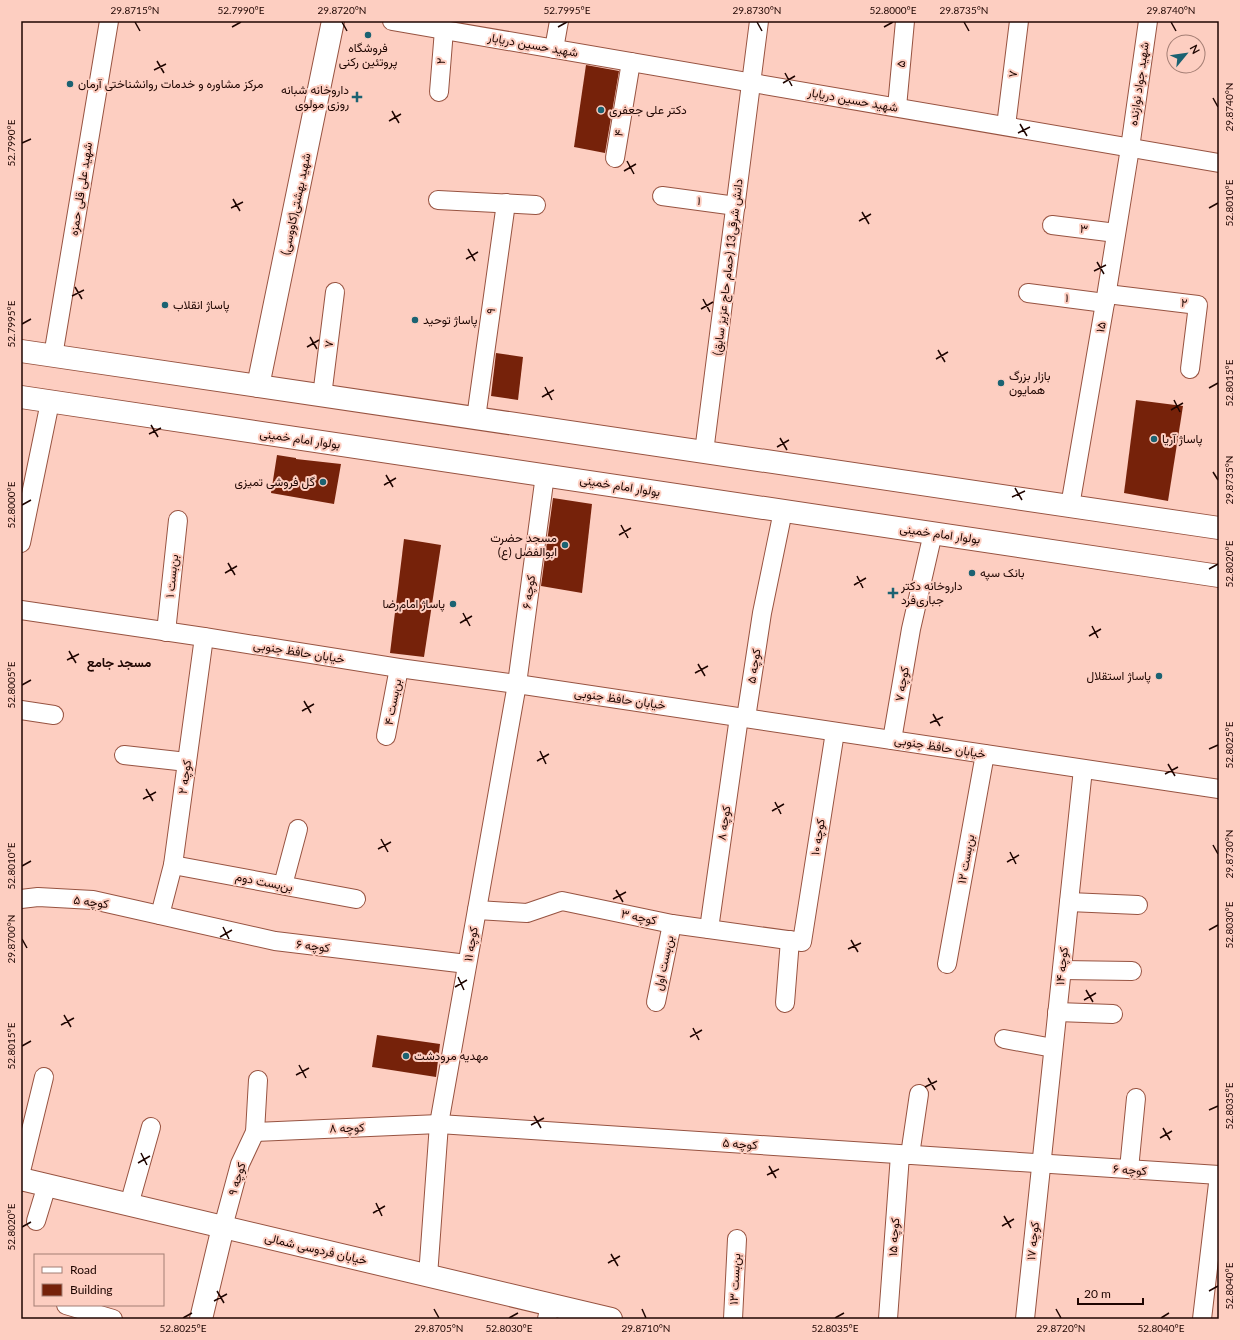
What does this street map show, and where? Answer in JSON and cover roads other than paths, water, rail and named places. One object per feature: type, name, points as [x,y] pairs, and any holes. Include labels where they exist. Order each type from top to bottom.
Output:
[{"type":"main road","name":"شهید بهشتی(کاووسی)","points":[[258,386],[333,21]]},
{"type":"main road","points":[[21,351],[1219,528]]},
{"type":"main road","name":"بولوار امام خمینی","points":[[21,397],[1219,576]]},
{"type":"main road","name":"خیابان فردوسی شمالی","points":[[21,1179],[129,1206],[428,1276],[549,1312],[611,1319]]},
{"type":"main road","points":[[201,1319],[223,1227]]},
{"type":"street","name":"شهید علی قلی حمزه","points":[[53,356],[109,21]]},
{"type":"street","name":"شهید حسین دریابار","points":[[392,21],[1219,163]]},
{"type":"street","points":[[554,49],[559,21]]},
{"type":"street","name":"دانش شرقی13 (حمام حاج عزیز سابق)","points":[[704,452],[736,206],[750,82],[759,21]]},
{"type":"street","name":"۵","points":[[897,108],[905,21]]},
{"type":"street","name":"۷","points":[[1006,126],[1020,21]]},
{"type":"street","name":"شهید جواد نوازنده","points":[[1130,148],[1148,21]]},
{"type":"street","name":"۲","points":[[439,92],[444,30]]},
{"type":"street","name":"۴","points":[[615,158],[631,62]]},
{"type":"street","name":"۱۵","points":[[1070,506],[1106,299],[1130,148]]},
{"type":"street","name":"۱","points":[[662,196],[736,206]]},
{"type":"street","points":[[438,200],[536,205]]},
{"type":"street","name":"۹","points":[[476,418],[506,203]]},
{"type":"street","name":"۳","points":[[1052,225],[1116,234]]},
{"type":"street","name":"۷","points":[[322,396],[335,292]]},
{"type":"street","name":"۱","points":[[1028,293],[1106,299]]},
{"type":"street","name":"۲","points":[[1106,299],[1198,305],[1190,369]]},
{"type":"street","points":[[21,538],[50,402]]},
{"type":"street","name":"کوچه ۶","points":[[517,684],[545,475]]},
{"type":"street","name":"کوچه ۵","points":[[743,718],[762,613],[783,511]]},
{"type":"street","name":"بن‌بست ۱","points":[[166,632],[178,520]]},
{"type":"street","name":"کوچه ۷","points":[[892,740],[911,629],[933,533]]},
{"type":"street","name":"خیابان حافظ جنوبی","points":[[21,610],[399,668],[517,684],[1219,789]]},
{"type":"street","name":"کوچه ۲","points":[[160,915],[173,865],[204,637]]},
{"type":"street","name":"بن‌بست ۴","points":[[386,736],[399,668]]},
{"type":"street","name":"کوچه ۱۱","points":[[428,1276],[439,1124],[517,684]]},
{"type":"street","points":[[21,710],[54,715]]},
{"type":"street","name":"کوچه ۸","points":[[709,929],[743,718]]},
{"type":"street","name":"کوچه ۱۰","points":[[796,941],[835,732]]},
{"type":"street","name":"بن‌بست ۱۲","points":[[947,964],[985,754]]},
{"type":"street","points":[[124,755],[187,762]]},
{"type":"street","name":"کوچه ۱۴","points":[[1041,1164],[1083,769]]},
{"type":"street","points":[[283,885],[298,829]]},
{"type":"street","name":"بن‌بست دوم","points":[[173,865],[356,899]]},
{"type":"street","name":"کوچه ۵","points":[[21,900],[38,897],[94,900],[160,915]]},
{"type":"street","name":"کوچه ۳","points":[[477,910],[527,913],[562,901],[672,924],[796,941]]},
{"type":"street","points":[[1069,902],[1138,904]]},
{"type":"street","name":"کوچه ۶","points":[[160,915],[275,941],[467,964]]},
{"type":"street","name":"بن‌بست اول","points":[[656,1002],[672,924]]},
{"type":"street","points":[[785,1003],[796,941]]},
{"type":"street","points":[[1062,970],[1132,971]]},
{"type":"street","points":[[1058,1012],[1113,1014]]},
{"type":"street","points":[[1004,1039],[1054,1048]]},
{"type":"street","points":[[21,1171],[44,1077]]},
{"type":"street","points":[[255,1132],[258,1080]]},
{"type":"street","name":"کوچه ۱۵","points":[[888,1319],[905,1155],[919,1094]]},
{"type":"street","points":[[1129,1170],[1136,1098]]},
{"type":"street","name":"کوچه ۵","points":[[439,1124],[1041,1164]]},
{"type":"street","name":"کوچه ۸","points":[[255,1132],[439,1124]]},
{"type":"street","points":[[129,1206],[151,1127]]},
{"type":"street","name":"کوچه ۹","points":[[223,1227],[240,1164],[255,1132]]},
{"type":"street","name":"کوچه ۶","points":[[1041,1164],[1219,1175]]},
{"type":"street","name":"کوچه ۱۷","points":[[1026,1319],[1041,1164]]},
{"type":"street","points":[[1202,1319],[1219,1175]]},
{"type":"street","points":[[36,1221],[47,1185]]},
{"type":"street","name":"بن‌بست ۱۳","points":[[734,1319],[737,1239]]},
{"type":"street","points":[[69,1306],[114,1319]]},
{"type":"place","name":"فروشگاه پروتئین رکنی","points":[[368,35]]},
{"type":"place","name":"مرکز مشاوره و خدمات روانشناختی آرمان","points":[[70,84]]},
{"type":"place","name":"داروخانه شبانه روزی مولوی","points":[[357,97]]},
{"type":"place","name":"دکتر علی جعفری","points":[[601,110]]},
{"type":"place","name":"پاساژ انقلاب","points":[[165,305]]},
{"type":"place","name":"پاساژ توحید","points":[[415,320]]},
{"type":"place","name":"بازار بزرگ همایون","points":[[1001,383]]},
{"type":"place","name":"پاساژ آریا","points":[[1154,439]]},
{"type":"place","name":"گل فروشی تمیزی","points":[[323,482]]},
{"type":"place","name":"مسجد حضرت ابوالفضل (ع)","points":[[565,545]]},
{"type":"place","name":"بانک سپه","points":[[972,573]]},
{"type":"place","name":"داروخانه دکتر جباری‌فرد","points":[[893,593]]},
{"type":"place","name":"پاساژ امام‌رضا","points":[[453,604]]},
{"type":"place","name":"پاساژ استقلال","points":[[1159,676]]},
{"type":"place","name":"مهدیه مرودشت","points":[[406,1056]]},
{"type":"district","name":"مسجد جامع","points":[[119,662]]}]
